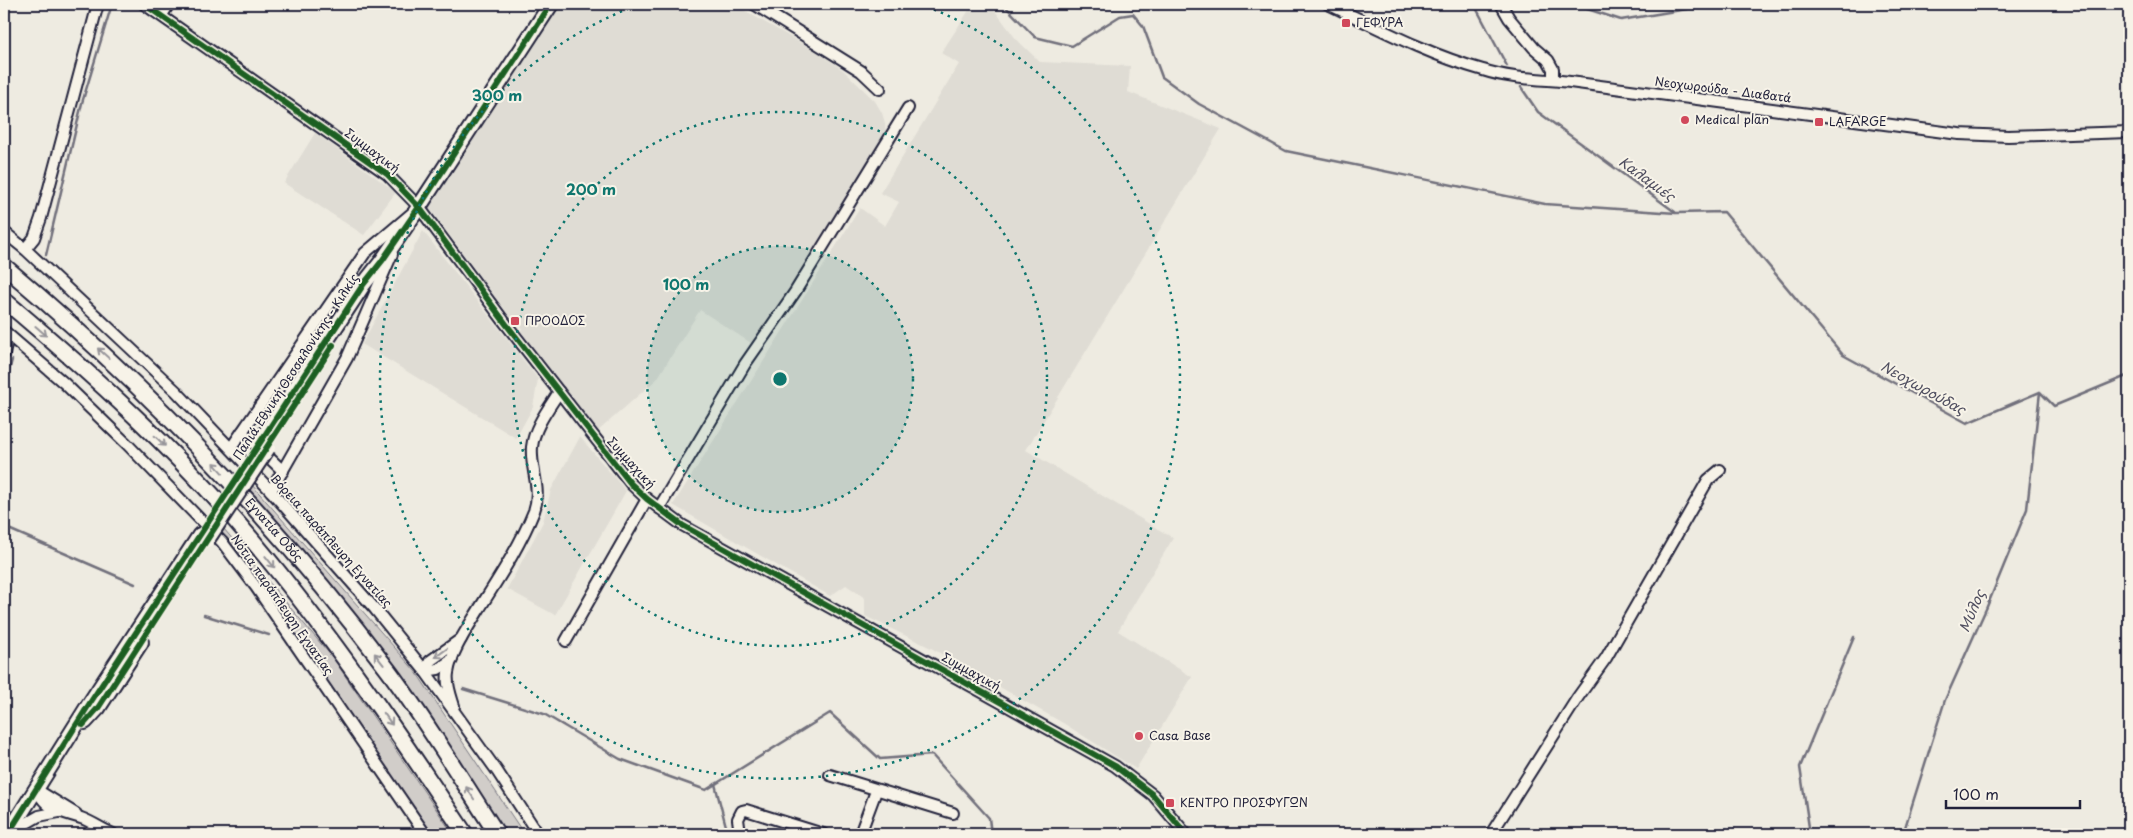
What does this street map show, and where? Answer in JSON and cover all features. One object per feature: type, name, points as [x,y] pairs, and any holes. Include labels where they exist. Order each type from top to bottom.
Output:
[{"type":"highway","name":"Εγνατία Οδός","points":[[4,266],[119,368],[190,438],[266,522],[333,600],[388,670],[497,834]]},
{"type":"highway","name":"Εγνατία Οδός","points":[[4,300],[103,385],[175,456],[252,540],[326,633],[402,739],[464,834]]},
{"type":"main road","name":"Παλιά Εθνική Θεσσαλονίκης - Κιλκίς","points":[[8,834],[90,703],[204,538],[264,446],[363,284],[382,261],[419,207],[551,4]]},
{"type":"street","points":[[25,249],[34,238],[41,218],[98,4]]},
{"type":"street","name":"Συμμαχική","points":[[144,4],[387,174],[419,207],[602,448],[647,499],[682,525],[741,556],[1115,766],[1153,795],[1186,834]]},
{"type":"street","points":[[162,15],[169,4]]},
{"type":"street","points":[[754,4],[861,71],[880,89]]},
{"type":"street","name":"Νεοχωρούδα - Διαβατά","points":[[1328,4],[1446,58],[1484,71],[1506,76],[1553,80],[1959,134],[2008,136],[2129,132]]},
{"type":"street","points":[[1501,4],[1509,18],[1534,48],[1548,60],[1553,69],[1553,80]]},
{"type":"street","points":[[659,508],[745,364],[795,292],[908,108]]},
{"type":"street","points":[[231,448],[365,253],[419,207]]},
{"type":"street","name":"Βόρεια παράπλευρη Εγνατίας","points":[[4,232],[25,249],[176,391],[231,448],[375,609],[425,671],[458,716],[503,779],[538,834]]},
{"type":"street","points":[[271,492],[351,350],[400,235]]},
{"type":"street","points":[[4,354],[6,333]]},
{"type":"street","name":"Νότια παράπλευρη Εγνατίας","points":[[6,333],[71,390],[179,496],[222,542],[266,602],[425,834]]},
{"type":"street","points":[[458,716],[447,679],[452,660],[461,639],[498,578],[534,509],[538,489],[532,459],[532,446],[539,426],[559,392]]},
{"type":"street","points":[[242,432],[283,470]]},
{"type":"street","points":[[1491,834],[1578,697],[1606,658],[1708,480],[1720,470]]},
{"type":"street","points":[[566,641],[647,499]]},
{"type":"street","points":[[425,671],[430,661],[461,639]]},
{"type":"street","points":[[425,671],[438,669],[452,660]]},
{"type":"street","points":[[830,775],[876,791],[954,813]]},
{"type":"street","points":[[36,789],[45,803],[60,812],[80,818]]},
{"type":"street","points":[[36,789],[80,818],[110,834]]},
{"type":"street","points":[[860,834],[876,791]]},
{"type":"street","points":[[740,834],[738,819],[742,811],[746,810],[823,834]]},
{"type":"street","points":[[8,834],[43,814],[60,812]]},
{"type":"shaded area","points":[[560,4],[733,4],[820,54],[843,70],[875,101],[885,123],[886,138],[754,345],[700,310],[657,379],[597,432],[521,331],[522,328],[515,318],[511,318],[428,206]]},
{"type":"shaded area","points":[[973,4],[990,4],[1016,39],[1040,62],[1130,66],[1128,92],[1221,129],[1026,450],[1173,538],[1118,631],[1192,677],[1136,769],[1063,723],[931,648],[865,616],[865,598],[846,585],[830,596],[673,505],[860,208],[885,226],[899,202],[880,193],[959,64],[941,53]]},
{"type":"shaded area","points":[[315,133],[396,192],[364,235],[284,183]]},
{"type":"shaded area","points":[[423,231],[538,379],[533,407],[516,438],[362,344]]},
{"type":"shaded area","points":[[580,437],[626,491],[555,615],[507,589],[543,522],[551,490]]},
{"type":"shaded area","points":[[252,485],[416,672],[524,834],[506,834],[403,677],[246,492]]},
{"type":"shaded area","points":[[224,529],[333,658],[453,834],[431,834],[254,576],[220,537]]},
{"type":"waterway","points":[[46,255],[82,103],[112,4]]},
{"type":"waterway","name":"Νεοχωρούδας","points":[[1003,4],[1035,37],[1072,46],[1120,16],[1133,14],[1143,26],[1162,77],[1199,104],[1286,151],[1545,204],[1676,213],[1724,212],[1843,355],[1967,423],[2040,392],[2054,406],[2129,375]]},
{"type":"waterway","name":"Καλαμιές","points":[[1474,4],[1507,66]]},
{"type":"waterway","points":[[1572,4],[1621,20],[1717,4]]},
{"type":"waterway","name":"Καλαμιές","points":[[1521,87],[1538,112],[1675,212]]},
{"type":"waterway","points":[[4,390],[12,360]]},
{"type":"waterway","name":"Μύλος","points":[[1903,834],[1945,700],[1986,609],[2027,509],[2040,392]]},
{"type":"waterway","points":[[4,527],[135,584]]},
{"type":"waterway","points":[[204,615],[269,635]]},
{"type":"waterway","points":[[1810,834],[1800,767],[1854,637]]},
{"type":"waterway","points":[[463,689],[544,714],[620,759],[706,790],[830,713],[880,759],[932,755],[989,818],[991,834]]},
{"type":"waterway","points":[[715,784],[728,834]]},
{"type":"cycle path","points":[[144,4],[387,174],[419,207],[506,324],[631,484],[647,499],[682,525],[1115,766],[1153,795],[1186,834]]},
{"type":"cycle path","points":[[8,834],[90,703],[363,285],[419,207],[551,4]]},
{"type":"cycle path","points":[[83,725],[98,708],[333,345]]},
{"type":"place","name":"ΓΕΦΥΡΑ","points":[[1346,23]]},
{"type":"place","name":"Medical plan","points":[[1685,120]]},
{"type":"place","name":"LAFARGE","points":[[1819,122]]},
{"type":"place","name":"ΠΡΟΟΔΟΣ","points":[[515,321]]},
{"type":"place","name":"Casa Base","points":[[1139,736]]},
{"type":"place","name":"ΚΕΝΤΡΟ ΠΡΟΣΦΥΓΩΝ","points":[[1170,803]]}]
